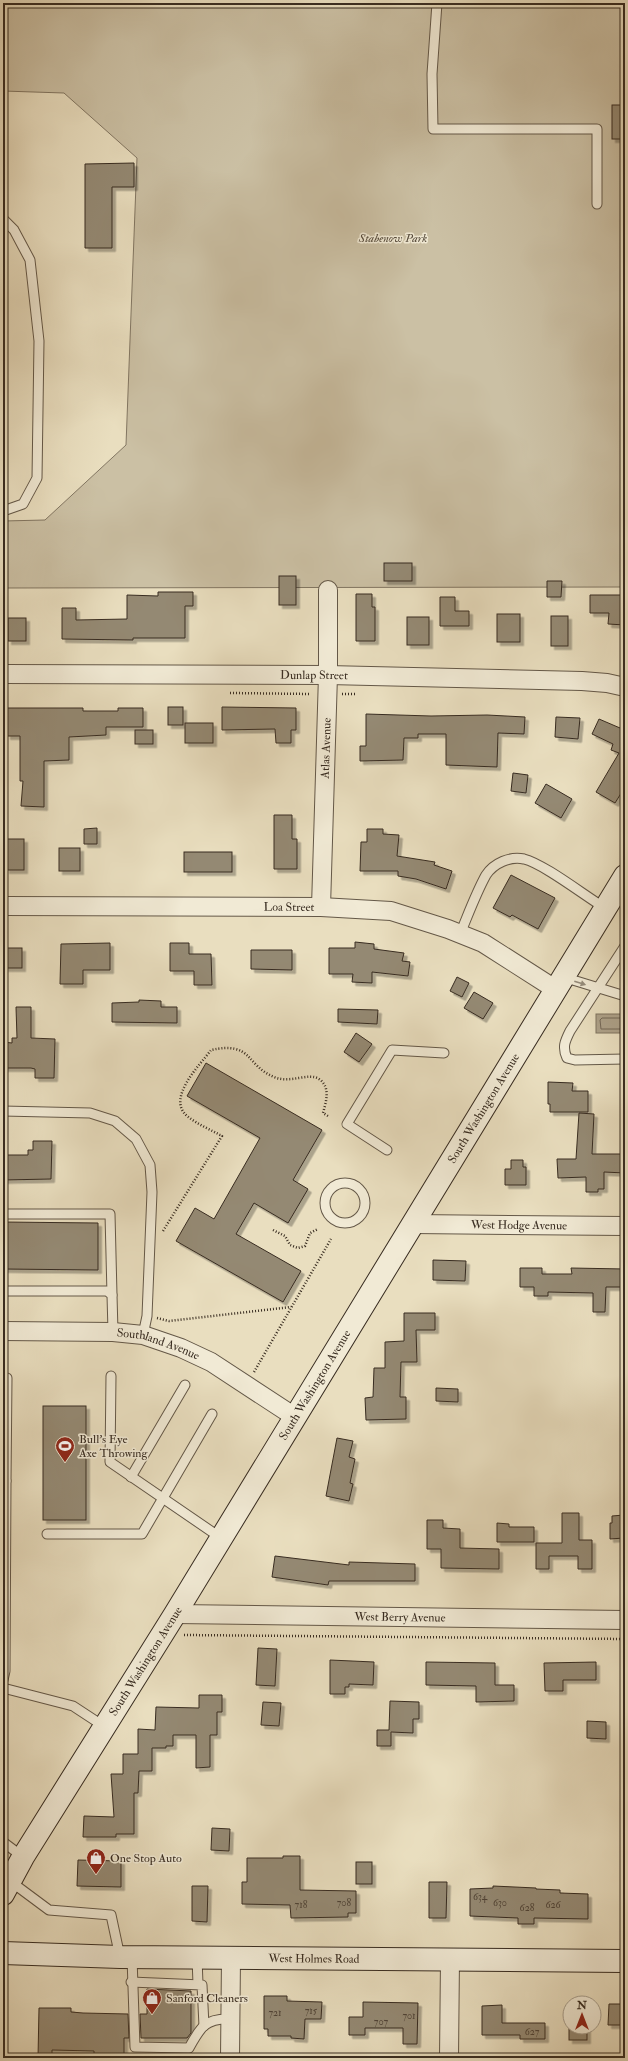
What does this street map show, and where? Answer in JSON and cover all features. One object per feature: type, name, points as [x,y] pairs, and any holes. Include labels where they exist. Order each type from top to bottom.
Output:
[{"type":"street","name":"Atlas Avenue","points":[[321,907],[328,675],[328,590]]},
{"type":"street","name":"Dunlap Street","points":[[3,674],[328,675],[582,681],[607,683],[625,687]]},
{"type":"street","name":"South Washington Avenue","points":[[6,1888],[624,879]]},
{"type":"street","name":"Loa Street","points":[[3,906],[321,907],[391,911],[460,934],[483,944],[559,983]]},
{"type":"street","name":"West Hodge Avenue","points":[[413,1224],[625,1226]]},
{"type":"street","name":"Southland Avenue","points":[[3,1331],[113,1332],[143,1335],[181,1348],[210,1362],[295,1417]]},
{"type":"street","name":"West Berry Avenue","points":[[175,1614],[625,1620]]},
{"type":"street","name":"West Holmes Road","points":[[3,1953],[197,1958],[625,1961]]},
{"type":"street","points":[[230,2058],[231,1958]]},
{"type":"street","points":[[449,2058],[450,1959]]},
{"type":"lane","points":[[437,3],[432,74],[434,129],[597,129],[597,204]]},
{"type":"lane","points":[[3,219],[14,230],[30,260],[39,341],[37,478],[24,504],[3,511]]},
{"type":"lane","points":[[460,934],[487,874],[503,861],[513,859],[524,859],[543,868],[605,908]]},
{"type":"lane","points":[[625,946],[599,989],[570,1031],[565,1041],[564,1050],[567,1058],[575,1060],[625,1059]]},
{"type":"lane","points":[[559,983],[599,989],[625,996]]},
{"type":"lane","points":[[387,1150],[347,1124],[392,1050],[444,1053]]},
{"type":"lane","points":[[3,1110],[90,1113],[115,1121],[136,1139],[150,1165],[150,1233],[147,1316],[143,1335]]},
{"type":"lane","points":[[343,1183],[355,1186],[362,1191],[365,1201],[361,1214],[351,1222],[344,1222],[332,1218],[326,1206],[326,1200],[332,1188],[343,1183]]},
{"type":"lane","points":[[3,1214],[110,1214],[113,1332]]},
{"type":"lane","points":[[3,1290],[107,1291],[112,1295]]},
{"type":"lane","points":[[111,1376],[110,1462],[221,1538]]},
{"type":"lane","points":[[3,1378],[7,1378],[4,1481],[5,1671],[3,1680]]},
{"type":"lane","points":[[131,1477],[185,1385]]},
{"type":"lane","points":[[47,1534],[142,1534],[212,1414]]},
{"type":"lane","points":[[3,1688],[73,1706],[105,1727]]},
{"type":"lane","points":[[3,1842],[24,1857]]},
{"type":"lane","points":[[6,1888],[49,1910],[111,1915],[126,1957],[131,1982],[135,2047],[189,2048],[200,2029],[204,2026],[215,2019],[230,2019]]},
{"type":"lane","points":[[197,1958],[204,2026]]},
{"type":"lane","points":[[131,1982],[200,1984]]},
{"type":"path","points":[[150,1233],[162,1233],[222,1136],[186,1116],[180,1103],[182,1089],[211,1050],[226,1046],[239,1049],[250,1056],[265,1073],[286,1081],[309,1077],[319,1079],[326,1086],[327,1100],[323,1113],[328,1116]]},
{"type":"path","points":[[273,1230],[285,1236],[290,1245],[298,1248],[305,1246],[310,1233],[318,1229]]},
{"type":"path","points":[[247,1385],[331,1239]]},
{"type":"path","points":[[147,1316],[169,1321],[292,1307]]},
{"type":"path","points":[[184,1635],[625,1639]]},
{"type":"green space","name":"Stabenow Park","points":[[3,3],[625,3],[625,587],[3,588],[3,521],[45,520],[126,445],[137,158],[64,93],[3,91]]},
{"type":"water","points":[[596,1014],[625,1014],[625,1033],[596,1033]]},
{"type":"building","points":[[612,105],[625,105],[625,139],[612,139]]},
{"type":"building","points":[[134,163],[134,187],[112,187],[112,248],[85,248],[85,164]]},
{"type":"building","points":[[384,563],[412,563],[412,581],[384,581]]},
{"type":"building","points":[[279,576],[296,576],[296,605],[279,605]]},
{"type":"building","points":[[547,581],[562,581],[561,597],[547,597]]},
{"type":"building","points":[[158,592],[193,592],[193,606],[185,606],[185,638],[133,638],[133,640],[62,639],[62,608],[76,608],[76,620],[127,619],[127,595],[158,596]]},
{"type":"building","points":[[356,594],[372,594],[372,607],[375,607],[375,641],[356,641]]},
{"type":"building","points":[[590,595],[625,595],[625,625],[608,624],[609,613],[590,613]]},
{"type":"building","points":[[440,597],[455,597],[455,611],[469,611],[469,626],[440,626]]},
{"type":"building","points":[[497,614],[520,614],[520,642],[497,642]]},
{"type":"building","points":[[551,616],[568,616],[568,646],[551,646]]},
{"type":"building","points":[[407,617],[429,617],[429,645],[407,645]]},
{"type":"building","points":[[8,618],[26,618],[26,641],[8,641]]},
{"type":"building","points":[[168,707],[183,707],[183,725],[168,725]]},
{"type":"building","points":[[222,707],[296,708],[296,730],[291,730],[291,743],[276,743],[275,729],[222,730]]},
{"type":"building","points":[[7,708],[83,708],[83,711],[118,711],[118,708],[143,708],[143,727],[106,727],[106,735],[69,737],[69,760],[44,761],[44,807],[21,806],[23,781],[20,781],[20,736],[7,736]]},
{"type":"building","points":[[366,714],[431,716],[487,715],[525,717],[524,734],[498,733],[497,767],[446,765],[446,734],[418,734],[418,738],[404,738],[403,760],[360,761],[360,746],[366,746]]},
{"type":"building","points":[[625,716],[625,787],[615,803],[596,792],[619,753],[611,750],[613,744],[592,734],[599,719],[620,728]]},
{"type":"building","points":[[556,717],[580,718],[578,739],[555,737]]},
{"type":"building","points":[[185,723],[213,723],[213,743],[185,743]]},
{"type":"building","points":[[135,730],[153,730],[153,744],[135,744]]},
{"type":"building","points":[[513,773],[528,775],[526,793],[511,791]]},
{"type":"building","points":[[546,784],[572,799],[561,818],[535,803]]},
{"type":"building","points":[[274,815],[292,815],[292,839],[297,839],[297,869],[274,869]]},
{"type":"building","points":[[97,828],[97,844],[84,844],[84,829]]},
{"type":"building","points":[[367,829],[383,829],[383,834],[399,835],[397,856],[435,862],[434,865],[452,871],[446,889],[416,879],[398,876],[398,871],[360,871],[361,842],[367,842]]},
{"type":"building","points":[[6,839],[24,839],[24,870],[6,870]]},
{"type":"building","points":[[59,848],[80,848],[80,871],[59,871]]},
{"type":"building","points":[[184,852],[232,852],[232,872],[184,872]]},
{"type":"building","points":[[511,875],[555,898],[538,929],[512,915],[510,917],[493,908]]},
{"type":"building","points":[[355,942],[374,944],[374,949],[404,953],[402,961],[410,962],[408,976],[372,972],[372,983],[352,982],[353,974],[329,974],[329,948],[355,948]]},
{"type":"building","points":[[110,943],[110,970],[83,970],[83,984],[60,984],[61,944]]},
{"type":"building","points":[[170,943],[189,943],[189,954],[211,954],[212,985],[194,985],[194,971],[170,971]]},
{"type":"building","points":[[5,948],[22,948],[22,968],[5,968]]},
{"type":"building","points":[[251,950],[292,950],[292,970],[251,969]]},
{"type":"building","points":[[457,977],[469,983],[462,997],[450,991]]},
{"type":"building","points":[[474,992],[493,1003],[483,1019],[464,1008]]},
{"type":"building","points":[[139,1000],[161,1001],[161,1007],[177,1007],[177,1023],[112,1022],[112,1003],[139,1002]]},
{"type":"building","points":[[16,1007],[31,1007],[31,1038],[55,1039],[54,1078],[35,1078],[35,1069],[31,1068],[3,1068],[3,1042],[12,1043],[12,1038],[17,1038]]},
{"type":"building","points":[[338,1009],[378,1010],[377,1024],[338,1022]]},
{"type":"building","points":[[356,1033],[372,1044],[359,1062],[344,1052]]},
{"type":"building","points":[[206,1063],[322,1130],[293,1180],[308,1189],[288,1223],[254,1203],[236,1234],[301,1271],[283,1302],[176,1241],[195,1208],[214,1219],[260,1138],[187,1096]]},
{"type":"building","points":[[548,1082],[573,1083],[572,1091],[588,1091],[588,1112],[550,1112],[550,1104],[548,1104]]},
{"type":"building","points":[[579,1113],[594,1114],[592,1154],[625,1154],[625,1173],[604,1172],[604,1189],[598,1189],[598,1192],[586,1192],[586,1177],[558,1178],[557,1159],[576,1159]]},
{"type":"building","points":[[33,1141],[52,1141],[51,1179],[3,1180],[3,1161],[7,1161],[7,1155],[28,1155],[28,1150],[33,1150]]},
{"type":"building","points":[[511,1160],[523,1160],[523,1167],[526,1167],[526,1185],[505,1185],[505,1169],[511,1169]]},
{"type":"building","points":[[3,1222],[98,1223],[98,1270],[3,1269]]},
{"type":"building","points":[[433,1260],[466,1261],[465,1281],[433,1280]]},
{"type":"building","points":[[520,1268],[542,1268],[542,1274],[572,1274],[571,1268],[625,1269],[625,1287],[606,1287],[605,1312],[593,1312],[593,1293],[548,1292],[548,1296],[534,1296],[534,1287],[520,1287]]},
{"type":"building","points":[[404,1313],[435,1313],[435,1330],[416,1330],[417,1362],[401,1362],[400,1397],[406,1397],[406,1419],[366,1420],[365,1398],[373,1397],[374,1368],[385,1368],[385,1342],[404,1341]]},
{"type":"building","points":[[436,1388],[458,1389],[458,1402],[436,1401]]},
{"type":"building","name":"Bull's Eye Axe Throwing","points":[[43,1406],[86,1406],[86,1520],[43,1520]]},
{"type":"building","points":[[337,1438],[353,1441],[349,1457],[355,1459],[350,1483],[353,1484],[349,1501],[326,1496]]},
{"type":"building","points":[[562,1513],[579,1513],[579,1540],[592,1540],[592,1569],[578,1569],[578,1556],[549,1556],[549,1569],[536,1569],[536,1543],[562,1543]]},
{"type":"building","points":[[624,1515],[624,1538],[610,1539],[610,1523],[612,1523],[612,1516]]},
{"type":"building","points":[[427,1520],[443,1520],[443,1528],[460,1529],[460,1548],[499,1549],[499,1569],[441,1568],[441,1549],[427,1549]]},
{"type":"building","points":[[497,1523],[509,1524],[509,1527],[534,1527],[534,1542],[497,1542]]},
{"type":"building","points":[[275,1556],[349,1565],[349,1562],[415,1564],[415,1581],[329,1581],[328,1585],[272,1577]]},
{"type":"building","points":[[258,1648],[277,1649],[275,1686],[256,1685]]},
{"type":"building","points":[[330,1660],[374,1662],[373,1685],[349,1684],[349,1687],[345,1687],[345,1694],[330,1694]]},
{"type":"building","points":[[426,1662],[495,1663],[495,1685],[514,1685],[514,1701],[476,1702],[476,1686],[426,1685]]},
{"type":"building","points":[[596,1662],[596,1680],[563,1680],[563,1691],[545,1691],[544,1663]]},
{"type":"building","points":[[199,1695],[222,1695],[222,1712],[217,1712],[217,1735],[210,1735],[210,1767],[196,1768],[196,1735],[173,1735],[173,1746],[166,1746],[166,1748],[152,1748],[152,1771],[139,1771],[138,1793],[134,1793],[134,1834],[116,1834],[116,1837],[83,1837],[84,1816],[114,1817],[111,1774],[123,1774],[123,1754],[138,1754],[138,1729],[155,1730],[156,1707],[199,1708]]},
{"type":"building","points":[[390,1701],[419,1702],[419,1719],[413,1719],[413,1733],[391,1732],[391,1746],[377,1746],[377,1730],[389,1730]]},
{"type":"building","points":[[263,1702],[281,1703],[279,1726],[261,1725]]},
{"type":"building","points":[[587,1721],[606,1722],[606,1739],[587,1738]]},
{"type":"building","points":[[212,1828],[230,1829],[229,1851],[211,1850]]},
{"type":"building","points":[[283,1856],[300,1856],[300,1890],[356,1891],[356,1913],[348,1913],[348,1917],[291,1918],[290,1905],[242,1904],[242,1882],[247,1882],[247,1858],[283,1858]]},
{"type":"building","points":[[78,1860],[121,1861],[121,1887],[77,1886]]},
{"type":"building","points":[[356,1862],[372,1862],[372,1884],[356,1884]]},
{"type":"building","points":[[429,1882],[447,1882],[446,1918],[429,1918]]},
{"type":"building","points":[[192,1886],[208,1886],[207,1922],[192,1921]]},
{"type":"building","points":[[493,1886],[560,1890],[560,1893],[588,1894],[588,1919],[534,1918],[534,1924],[518,1924],[518,1918],[470,1916],[470,1889],[493,1888]]},
{"type":"building","points":[[147,1989],[191,1991],[191,2033],[187,2038],[141,2038],[140,2014],[147,2014]]},
{"type":"building","points":[[264,1996],[287,1996],[287,2001],[322,2002],[321,2019],[305,2019],[304,2039],[291,2038],[291,2036],[268,2036],[268,2029],[264,2029]]},
{"type":"building","points":[[363,2002],[418,2003],[417,2044],[403,2044],[403,2028],[365,2028],[365,2035],[349,2035],[349,2017],[363,2017]]},
{"type":"building","points":[[609,2004],[625,2004],[625,2025],[608,2025]]},
{"type":"building","points":[[502,2005],[502,2023],[545,2023],[545,2039],[520,2039],[520,2035],[482,2035],[482,2006]]},
{"type":"building","points":[[39,2008],[71,2008],[71,2012],[128,2014],[129,2038],[124,2038],[124,2058],[94,2058],[94,2051],[52,2050],[52,2058],[38,2058]]},
{"type":"building","points":[[569,2035],[587,2035],[587,2040],[569,2040]]},
{"type":"place","name":"Bull's Eye Axe Throwing","points":[[65,1463]]},
{"type":"place","name":"One Stop Auto","points":[[96,1875]]},
{"type":"place","name":"Sanford Cleaners","points":[[152,2015]]}]
